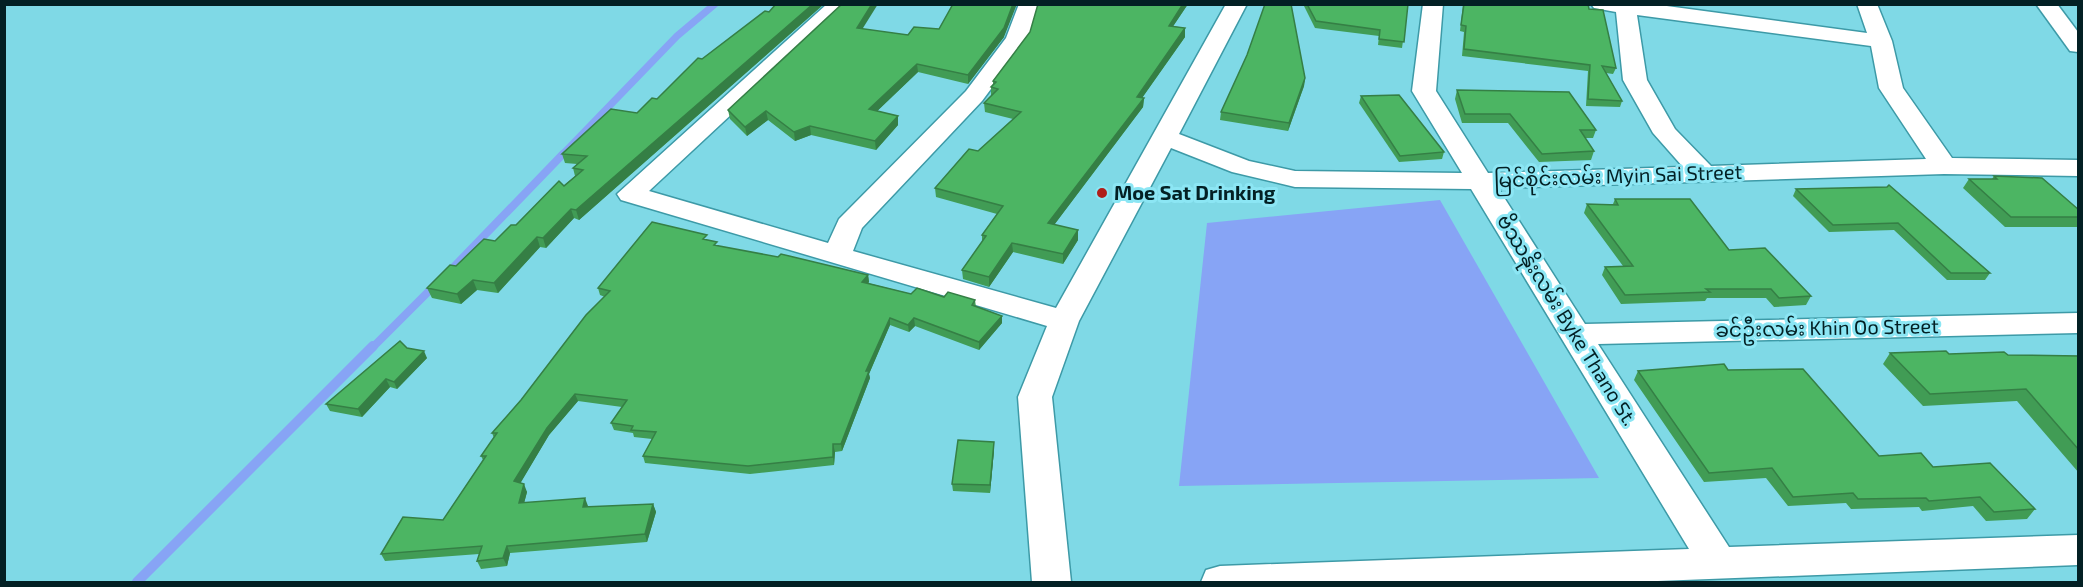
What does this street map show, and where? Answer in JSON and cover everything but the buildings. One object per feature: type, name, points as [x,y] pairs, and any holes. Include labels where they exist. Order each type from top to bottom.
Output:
[{"type":"street","points":[[840,4],[630,194],[1064,321]]},
{"type":"street","points":[[837,255],[849,225],[974,96],[1017,39],[1029,4]]},
{"type":"street","points":[[1051,582],[1035,397],[1064,321],[1237,4]]},
{"type":"street","name":"ဗိဿနိုးလမ်း Byke Thano St.","points":[[1433,4],[1425,62],[1424,91],[1718,562]]},
{"type":"street","points":[[1601,4],[1881,40]]},
{"type":"street","points":[[1866,4],[1881,40],[1891,88],[1944,166]]},
{"type":"street","points":[[2046,4],[2079,46]]},
{"type":"street","points":[[1626,8],[1635,80],[1665,133],[1704,174]]},
{"type":"street","name":"မြင်စိုင်းလမ်း Myin Sai Street","points":[[1164,137],[1241,166],[1295,179],[1480,181],[1944,166],[2079,168]]},
{"type":"street","name":"ခင်ဦးလမ်း Khin Oo Street","points":[[1576,334],[2079,323]]},
{"type":"street","points":[[1220,582],[1400,578],[1718,562],[2079,550]]},
{"type":"water","points":[[1440,200],[1599,478],[1179,486],[1207,223]]},
{"type":"waterway","points":[[562,155],[677,36],[715,4]]},
{"type":"waterway","points":[[447,274],[563,154]]},
{"type":"waterway","points":[[372,348],[437,283]]},
{"type":"waterway","points":[[137,582],[373,346]]},
{"type":"place","name":"Moe Sat Drinking","points":[[1102,193]]}]
